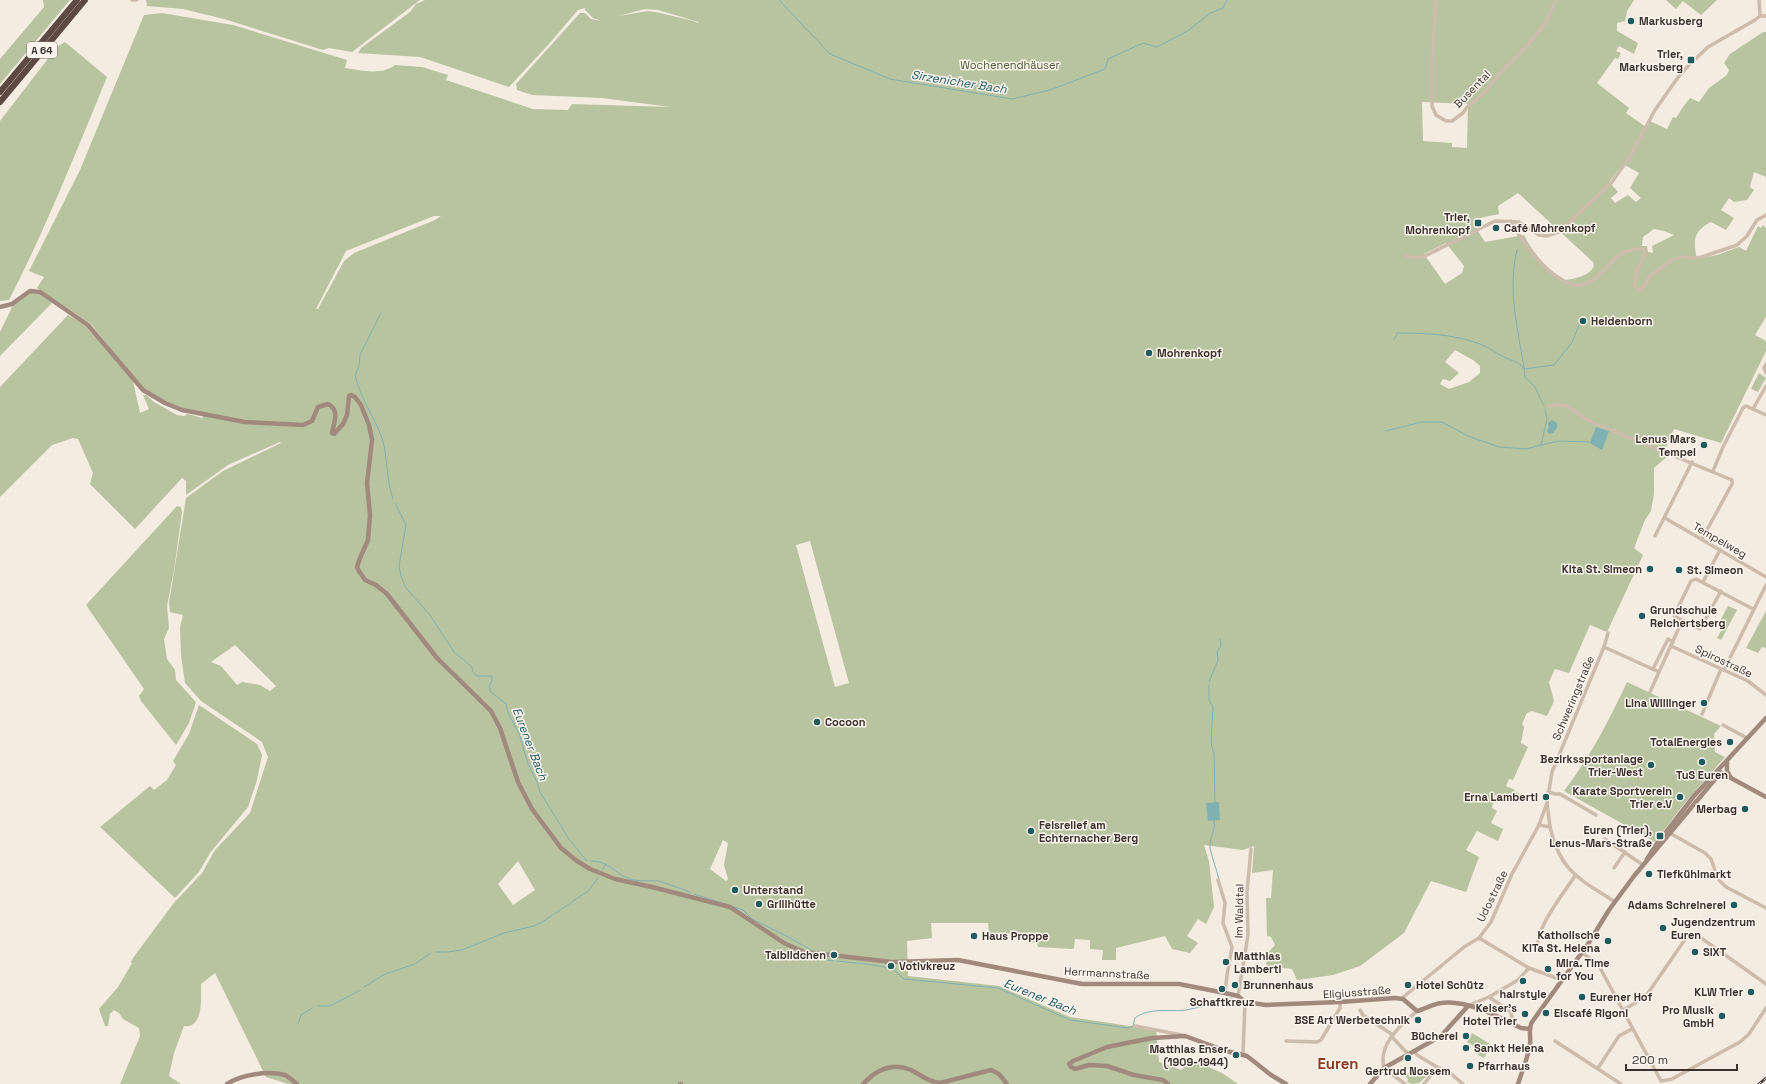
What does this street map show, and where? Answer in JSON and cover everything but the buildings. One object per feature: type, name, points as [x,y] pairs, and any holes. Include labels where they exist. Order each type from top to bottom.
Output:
[{"type":"highway","name":"A 64","points":[[0,92],[77,0]]},
{"type":"highway","name":"A 64","points":[[0,102],[85,0]]},
{"type":"street","points":[[132,0],[137,0]]},
{"type":"street","name":"Busental","points":[[1436,0],[1432,60],[1432,106],[1436,115],[1446,121],[1452,121],[1485,92],[1498,75],[1525,48],[1546,23],[1556,0]]},
{"type":"street","points":[[1759,0],[1760,16]]},
{"type":"street","points":[[1406,256],[1415,258],[1423,257],[1495,221],[1519,222],[1539,235],[1555,234],[1616,177],[1631,155],[1655,110],[1686,68],[1708,47],[1760,16],[1766,16]]},
{"type":"street","points":[[1511,221],[1515,229],[1551,274],[1570,284],[1583,285],[1588,283],[1595,279],[1612,260],[1620,254],[1644,249],[1645,253],[1635,278],[1634,286],[1641,291],[1650,276],[1669,262],[1681,257],[1702,257],[1737,245],[1747,236],[1757,220],[1766,215]]},
{"type":"street","name":"Herrmannstraße","points":[[0,308],[12,304],[30,291],[42,293],[88,325],[143,390],[157,399],[182,410],[251,423],[303,425],[312,420],[318,407],[328,404],[332,407],[336,416],[332,432],[334,434],[343,424],[347,415],[349,396],[355,397],[361,405],[367,418],[372,440],[367,483],[370,515],[368,535],[358,566],[359,571],[366,580],[386,594],[437,658],[491,711],[500,728],[518,782],[526,800],[561,848],[577,861],[615,879],[730,907],[784,943],[804,952],[892,962],[958,960],[1077,983],[1153,985],[1173,984],[1225,992],[1238,996],[1245,1002]]},
{"type":"street","points":[[1766,364],[1764,368],[1766,372]]},
{"type":"street","points":[[1754,409],[1766,386]]},
{"type":"street","points":[[1549,406],[1564,404],[1574,409],[1587,420],[1692,462],[1732,480],[1732,484],[1702,539]]},
{"type":"street","points":[[1713,471],[1722,447],[1743,408],[1746,406],[1766,415]]},
{"type":"street","points":[[1655,536],[1692,462]]},
{"type":"street","name":"Tempelweg","points":[[1665,518],[1766,577]]},
{"type":"street","points":[[1703,582],[1720,550]]},
{"type":"street","points":[[1721,591],[1700,629],[1674,616],[1691,581],[1696,579],[1721,591],[1753,609]]},
{"type":"street","points":[[1702,714],[1722,669],[1766,585]]},
{"type":"street","points":[[1650,692],[1682,621]]},
{"type":"street","name":"Schweringstraße","points":[[1548,792],[1552,772],[1604,647],[1608,633]]},
{"type":"street","points":[[1653,670],[1668,639],[1673,642]]},
{"type":"street","name":"Spirostraße","points":[[1671,646],[1748,681],[1766,695]]},
{"type":"street","points":[[1604,647],[1659,672]]},
{"type":"street","points":[[1518,1084],[1528,1056],[1532,1022],[1582,953],[1615,902],[1645,863],[1649,854],[1716,778],[1718,771],[1766,718]]},
{"type":"street","points":[[1723,725],[1747,738]]},
{"type":"street","points":[[1727,762],[1728,774],[1732,779]]},
{"type":"street","points":[[1718,771],[1766,797]]},
{"type":"street","points":[[1548,792],[1555,794],[1560,792],[1596,815]]},
{"type":"street","name":"Udostraße","points":[[1401,999],[1464,947],[1479,938],[1491,922],[1512,874],[1540,824],[1547,803],[1548,792]]},
{"type":"street","points":[[1547,803],[1550,828],[1558,854],[1575,876],[1615,902]]},
{"type":"street","points":[[1540,824],[1550,828]]},
{"type":"street","points":[[1668,832],[1708,856],[1717,877],[1724,885],[1766,908]]},
{"type":"street","points":[[1605,840],[1645,863]]},
{"type":"street","name":"Im Waldtal","points":[[1238,996],[1248,935],[1247,897],[1251,849]]},
{"type":"street","points":[[1614,868],[1625,852]]},
{"type":"street","points":[[1538,944],[1538,938],[1553,908],[1575,876]]},
{"type":"street","points":[[1218,880],[1225,903],[1223,923],[1232,947],[1225,992]]},
{"type":"street","points":[[1622,1011],[1646,996],[1686,938],[1690,935],[1697,936],[1766,984]]},
{"type":"street","points":[[1479,938],[1529,968],[1562,980]]},
{"type":"street","points":[[1582,953],[1598,964],[1661,1081],[1672,1080],[1740,1042],[1749,1034],[1766,1008]]},
{"type":"street","points":[[1370,1084],[1384,1068],[1415,1052],[1441,1036],[1468,1006],[1473,1005],[1518,980],[1529,968]]},
{"type":"street","points":[[1489,996],[1511,1012],[1512,1018],[1510,1022]]},
{"type":"street","name":"Eligiusstraße","points":[[1245,1002],[1266,1005],[1288,1005],[1388,997],[1401,999],[1417,1011]]},
{"type":"street","points":[[1243,1054],[1245,1002]]},
{"type":"street","points":[[1286,1041],[1317,1042],[1321,1040],[1340,1008],[1340,1002]]},
{"type":"street","points":[[1405,1084],[1384,1068],[1383,1054],[1399,1026],[1417,1011],[1442,1003],[1468,1006],[1510,1022],[1521,1028],[1530,1029]]},
{"type":"street","points":[[1360,1010],[1363,1015],[1392,1036],[1408,1055]]},
{"type":"street","points":[[1135,1026],[1185,1036],[1226,1050],[1243,1054],[1254,1060],[1271,1075],[1286,1084]]},
{"type":"street","points":[[1598,1068],[1619,1036],[1632,1029]]},
{"type":"street","points":[[1168,1084],[1163,1080],[1134,1075],[1107,1066],[1089,1065],[1076,1069],[1069,1065],[1072,1061],[1107,1047],[1152,1038],[1185,1036]]},
{"type":"street","points":[[1555,1041],[1621,1084]]},
{"type":"street","points":[[1415,1052],[1417,1055],[1448,1072],[1463,1084]]},
{"type":"street","points":[[863,1084],[879,1071],[891,1067],[906,1069],[931,1082],[940,1083],[991,1070],[999,1074],[1006,1084]]},
{"type":"street","points":[[1424,1084],[1437,1067]]},
{"type":"street","points":[[227,1084],[234,1080],[248,1076],[276,1073],[286,1076],[297,1084]]},
{"type":"green space","points":[[43,0],[70,0],[0,84],[0,59],[44,7]]},
{"type":"green space","points":[[146,0],[420,0],[352,52],[329,48],[323,50],[224,19],[183,9],[147,6]]},
{"type":"green space","name":"Wochenendhäuser","points":[[425,0],[1634,0],[1627,11],[1625,21],[1617,23],[1617,31],[1638,43],[1634,54],[1619,46],[1616,51],[1621,53],[1618,59],[1615,58],[1597,83],[1629,108],[1626,113],[1646,127],[1650,121],[1667,129],[1673,117],[1676,118],[1690,98],[1699,102],[1709,88],[1727,75],[1729,70],[1724,63],[1730,54],[1763,32],[1766,32],[1766,177],[1754,172],[1750,187],[1754,190],[1747,200],[1734,202],[1729,198],[1721,210],[1734,218],[1726,230],[1711,222],[1705,225],[1696,237],[1695,247],[1697,259],[1717,255],[1739,247],[1746,251],[1758,226],[1761,228],[1763,225],[1766,228],[1766,317],[1755,335],[1766,341],[1766,351],[1721,443],[1674,429],[1665,449],[1669,455],[1654,468],[1654,494],[1651,511],[1645,520],[1634,548],[1643,555],[1607,632],[1590,625],[1569,673],[1555,669],[1549,682],[1554,701],[1547,716],[1532,711],[1527,713],[1522,724],[1524,727],[1521,743],[1528,747],[1513,780],[1509,779],[1506,786],[1520,794],[1518,799],[1495,795],[1492,808],[1497,811],[1491,823],[1503,829],[1498,841],[1477,831],[1466,850],[1479,857],[1466,892],[1431,881],[1404,933],[1360,966],[1333,975],[1297,980],[1292,969],[1267,966],[1264,957],[1275,945],[1271,937],[1267,936],[1266,898],[1271,898],[1273,870],[1252,873],[1254,846],[1243,850],[1204,845],[1209,861],[1214,907],[1206,924],[1198,919],[1187,936],[1198,943],[1190,953],[1172,949],[1165,936],[1116,948],[1116,960],[1102,960],[1103,950],[1090,949],[1090,940],[1075,939],[1074,948],[1072,949],[1038,947],[1037,943],[1031,942],[1031,933],[989,934],[988,923],[931,923],[932,938],[907,941],[908,976],[999,986],[1070,1017],[1156,1030],[1159,1062],[1182,1070],[1188,1058],[1222,1073],[1238,1084],[288,1084],[266,1077],[215,973],[201,984],[201,1003],[198,1017],[190,1026],[184,1026],[174,1053],[169,1076],[181,1084],[120,1084],[140,1036],[139,1028],[123,1019],[119,1013],[114,1010],[110,1014],[108,1026],[105,1026],[99,1009],[118,987],[132,963],[133,958],[173,904],[202,873],[215,850],[250,813],[268,757],[262,742],[201,701],[185,683],[181,655],[180,627],[183,615],[170,612],[169,603],[186,498],[223,471],[281,443],[280,442],[228,465],[186,495],[186,481],[182,478],[135,529],[90,484],[93,473],[78,439],[73,438],[52,445],[0,497],[0,387],[68,315],[88,326],[133,381],[140,413],[149,409],[143,395],[146,395],[154,402],[177,415],[184,416],[188,414],[202,418],[203,416],[180,409],[162,400],[141,386],[91,324],[37,288],[44,277],[29,271],[80,170],[144,15],[162,13],[233,25],[347,60],[345,68],[364,71],[377,71],[390,68],[395,65],[422,67],[448,75],[446,80],[533,109],[568,110],[572,104],[670,107],[602,98],[532,95],[517,90],[516,84],[580,13],[585,13],[591,19],[601,21],[593,18],[585,10],[585,8],[578,10],[509,87],[420,57],[358,53],[361,48],[410,12],[416,4]],"holes":[[[645,9],[658,10],[699,22],[648,11],[618,16]],[[1422,102],[1468,104],[1467,148],[1452,147],[1452,143],[1423,141]],[[1623,164],[1639,173],[1630,188],[1641,198],[1636,202],[1628,195],[1615,203],[1611,198],[1618,192],[1609,182]],[[1518,193],[1593,262],[1594,266],[1586,274],[1566,280],[1547,267],[1524,235],[1485,242],[1474,222],[1480,218],[1499,214],[1498,206]],[[434,216],[441,216],[435,220],[354,253],[344,261],[318,309],[316,309],[346,251]],[[1654,229],[1674,235],[1652,246],[1653,253],[1648,252],[1647,246],[1642,246],[1643,237]],[[1446,243],[1464,266],[1462,273],[1445,284],[1424,254]],[[1455,350],[1473,360],[1480,366],[1480,373],[1469,382],[1449,389],[1440,384],[1443,379],[1450,381],[1459,373],[1445,362]],[[810,541],[849,683],[835,687],[796,545]],[[235,645],[276,686],[270,691],[260,685],[242,682],[237,685],[221,666],[211,662]],[[723,840],[728,843],[724,865],[728,879],[726,881],[710,869]],[[518,861],[535,890],[513,905],[498,884]]]},
{"type":"green space","points":[[1666,0],[1717,0],[1701,15],[1683,1],[1676,9]]},
{"type":"green space","points":[[65,42],[107,77],[60,190],[23,273],[9,300],[0,301],[0,121],[57,47]]},
{"type":"green space","points":[[32,292],[40,294],[52,303],[0,356],[0,332],[13,305]]},
{"type":"green space","points":[[1759,373],[1766,378],[1758,392],[1751,389]]},
{"type":"green space","points":[[177,506],[181,507],[182,512],[174,570],[167,606],[169,628],[164,639],[167,659],[175,670],[176,680],[196,702],[189,723],[176,745],[141,701],[139,696],[144,689],[86,605]]},
{"type":"green space","points":[[1728,606],[1737,610],[1721,640],[1717,638],[1725,624],[1720,621]]},
{"type":"green space","points":[[1766,611],[1766,648],[1762,647],[1758,653],[1746,648]]},
{"type":"green space","name":"Bezirkssportanlage Trier-West","points":[[1627,682],[1721,726],[1714,734],[1715,752],[1725,757],[1684,804],[1655,842],[1564,791],[1598,738]]},
{"type":"green space","points":[[199,705],[257,744],[262,755],[257,780],[248,807],[210,853],[199,872],[175,898],[100,827],[150,786],[154,790],[167,780],[176,765],[173,761],[189,734]]},
{"type":"green space","points":[[1472,1033],[1492,1045],[1484,1058],[1478,1055],[1480,1052],[1477,1048],[1467,1042]]},
{"type":"green space","points":[[1416,1066],[1427,1076],[1419,1083],[1412,1084],[1407,1082],[1408,1079],[1405,1076]]},
{"type":"water","points":[[1552,420],[1557,423],[1557,428],[1553,433],[1549,434],[1547,431],[1549,427],[1548,423]]},
{"type":"water","points":[[1596,427],[1609,431],[1602,450],[1590,443]]},
{"type":"water","points":[[1219,802],[1220,820],[1208,821],[1206,803]]},
{"type":"waterway","name":"Sirzenicher Bach","points":[[779,0],[830,54],[890,79],[1012,99],[1050,90],[1105,69],[1108,59],[1143,43],[1157,47],[1189,30],[1210,13],[1223,8],[1227,0]]},
{"type":"waterway","points":[[1517,250],[1514,265],[1513,294],[1514,309],[1524,368]]},
{"type":"waterway","name":"Eurener Bach","points":[[381,313],[360,355],[359,366],[355,375],[360,391],[382,438],[389,484],[393,499]]},
{"type":"waterway","points":[[1580,324],[1583,321]]},
{"type":"waterway","points":[[1573,340],[1579,325]]},
{"type":"waterway","points":[[1394,340],[1397,333],[1428,334],[1460,338],[1483,345],[1518,363],[1524,369]]},
{"type":"waterway","points":[[1544,406],[1535,387],[1525,377],[1524,369],[1554,365],[1573,341]]},
{"type":"waterway","points":[[1545,409],[1547,419],[1541,445],[1559,441],[1591,442]]},
{"type":"waterway","points":[[1385,431],[1422,422],[1442,422],[1468,436],[1499,447],[1526,449],[1541,445]]},
{"type":"waterway","name":"Eurener Bach","points":[[395,503],[406,525],[399,566],[406,588],[430,615],[454,652],[472,667],[473,672],[477,676],[492,676],[492,681],[489,686],[490,691],[506,704],[509,715],[519,733],[528,764],[540,792],[569,839],[587,861]]},
{"type":"waterway","points":[[1209,682],[1218,660],[1217,652],[1221,646],[1220,639]]},
{"type":"waterway","points":[[1209,685],[1209,700],[1213,707],[1211,743],[1214,755],[1215,802]]},
{"type":"waterway","points":[[1214,820],[1210,848],[1219,880]]},
{"type":"waterway","name":"Eurener Bach","points":[[591,861],[603,863],[624,877],[633,880],[658,881],[691,893]]},
{"type":"waterway","name":"Eurener Bach","points":[[602,870],[606,864]]},
{"type":"waterway","points":[[436,952],[462,950],[504,933],[534,926],[544,921],[588,891],[598,878]]},
{"type":"waterway","name":"Eurener Bach","points":[[694,894],[743,910],[752,919],[813,951]]},
{"type":"waterway","points":[[364,987],[385,974],[415,964],[431,953]]},
{"type":"waterway","name":"Eurener Bach","points":[[818,955],[821,959],[834,961]]},
{"type":"waterway","name":"Eurener Bach","points":[[837,961],[874,965],[893,969],[904,979],[998,988],[1070,1020],[1128,1028],[1133,1026],[1135,1018],[1147,1012],[1186,1010],[1232,998]]},
{"type":"waterway","points":[[318,1006],[330,1006],[361,990]]},
{"type":"waterway","points":[[298,1024],[301,1015],[312,1008]]},
{"type":"railway","points":[[1759,1084],[1766,1078]]},
{"type":"place","name":"Markusberg","points":[[1631,21]]},
{"type":"place","name":"Trier, Markusberg","points":[[1691,60]]},
{"type":"place","name":"Trier, Mohrenkopf","points":[[1478,223]]},
{"type":"place","name":"Café Mohrenkopf","points":[[1496,228]]},
{"type":"place","name":"Heidenborn","points":[[1583,321]]},
{"type":"place","name":"Mohrenkopf","points":[[1149,353]]},
{"type":"place","name":"Lenus Mars Tempel","points":[[1704,445]]},
{"type":"place","name":"Kita St. Simeon","points":[[1650,569]]},
{"type":"place","name":"St. Simeon","points":[[1679,570]]},
{"type":"place","name":"Grundschule Reichertsberg","points":[[1642,616]]},
{"type":"place","name":"Lina Willinger","points":[[1704,703]]},
{"type":"place","name":"Cocoon","points":[[817,722]]},
{"type":"place","name":"TotalEnergies","points":[[1730,742]]},
{"type":"place","name":"TuS Euren","points":[[1702,762]]},
{"type":"place","name":"Bezirkssportanlage Trier-West","points":[[1651,765]]},
{"type":"place","name":"Erna Lamberti","points":[[1546,797]]},
{"type":"place","name":"Karate Sportverein Trier e.V","points":[[1680,797]]},
{"type":"place","name":"Merbag","points":[[1745,809]]},
{"type":"place","name":"Felsrelief am Echternacher Berg","points":[[1031,831]]},
{"type":"place","name":"Euren (Trier), Lenus-Mars-Straße","points":[[1660,836]]},
{"type":"place","name":"Tiefkühlmarkt","points":[[1649,874]]},
{"type":"place","name":"Unterstand","points":[[735,890]]},
{"type":"place","name":"Grillhütte","points":[[759,904]]},
{"type":"place","name":"Adams Schreinerei","points":[[1734,905]]},
{"type":"place","name":"Jugendzentrum Euren","points":[[1663,928]]},
{"type":"place","name":"Haus Proppe","points":[[974,936]]},
{"type":"place","name":"Katholische KiTa St. Helena","points":[[1608,941]]},
{"type":"place","name":"SIXT","points":[[1695,952]]},
{"type":"place","name":"Talbildchen","points":[[834,955]]},
{"type":"place","name":"Matthias Lamberti","points":[[1226,962]]},
{"type":"place","name":"Votivkreuz","points":[[891,966]]},
{"type":"place","name":"Mira. Time for You","points":[[1548,969]]},
{"type":"place","name":"hairstyle","points":[[1523,981]]},
{"type":"place","name":"Brunnenhaus","points":[[1235,985]]},
{"type":"place","name":"Hotel Schütz","points":[[1408,985]]},
{"type":"place","name":"Schaftkreuz","points":[[1222,989]]},
{"type":"place","name":"KLW Trier","points":[[1751,992]]},
{"type":"place","name":"Eurener Hof","points":[[1582,997]]},
{"type":"place","name":"Eiscafé Rigoni","points":[[1546,1013]]},
{"type":"place","name":"Keiser's Hotel Trier","points":[[1525,1014]]},
{"type":"place","name":"Pro Musik GmbH","points":[[1722,1016]]},
{"type":"place","name":"BSE Art Werbetechnik","points":[[1418,1020]]},
{"type":"place","name":"Bücherei","points":[[1466,1036]]},
{"type":"place","name":"Sankt Helena","points":[[1466,1048]]},
{"type":"place","name":"Matthias Enser (1909-1944)","points":[[1236,1055]]},
{"type":"place","name":"Gertrud Nossem","points":[[1408,1058]]},
{"type":"place","name":"Pfarrhaus","points":[[1470,1066]]},
{"type":"district","name":"Euren","points":[[1338,1063]]}]
